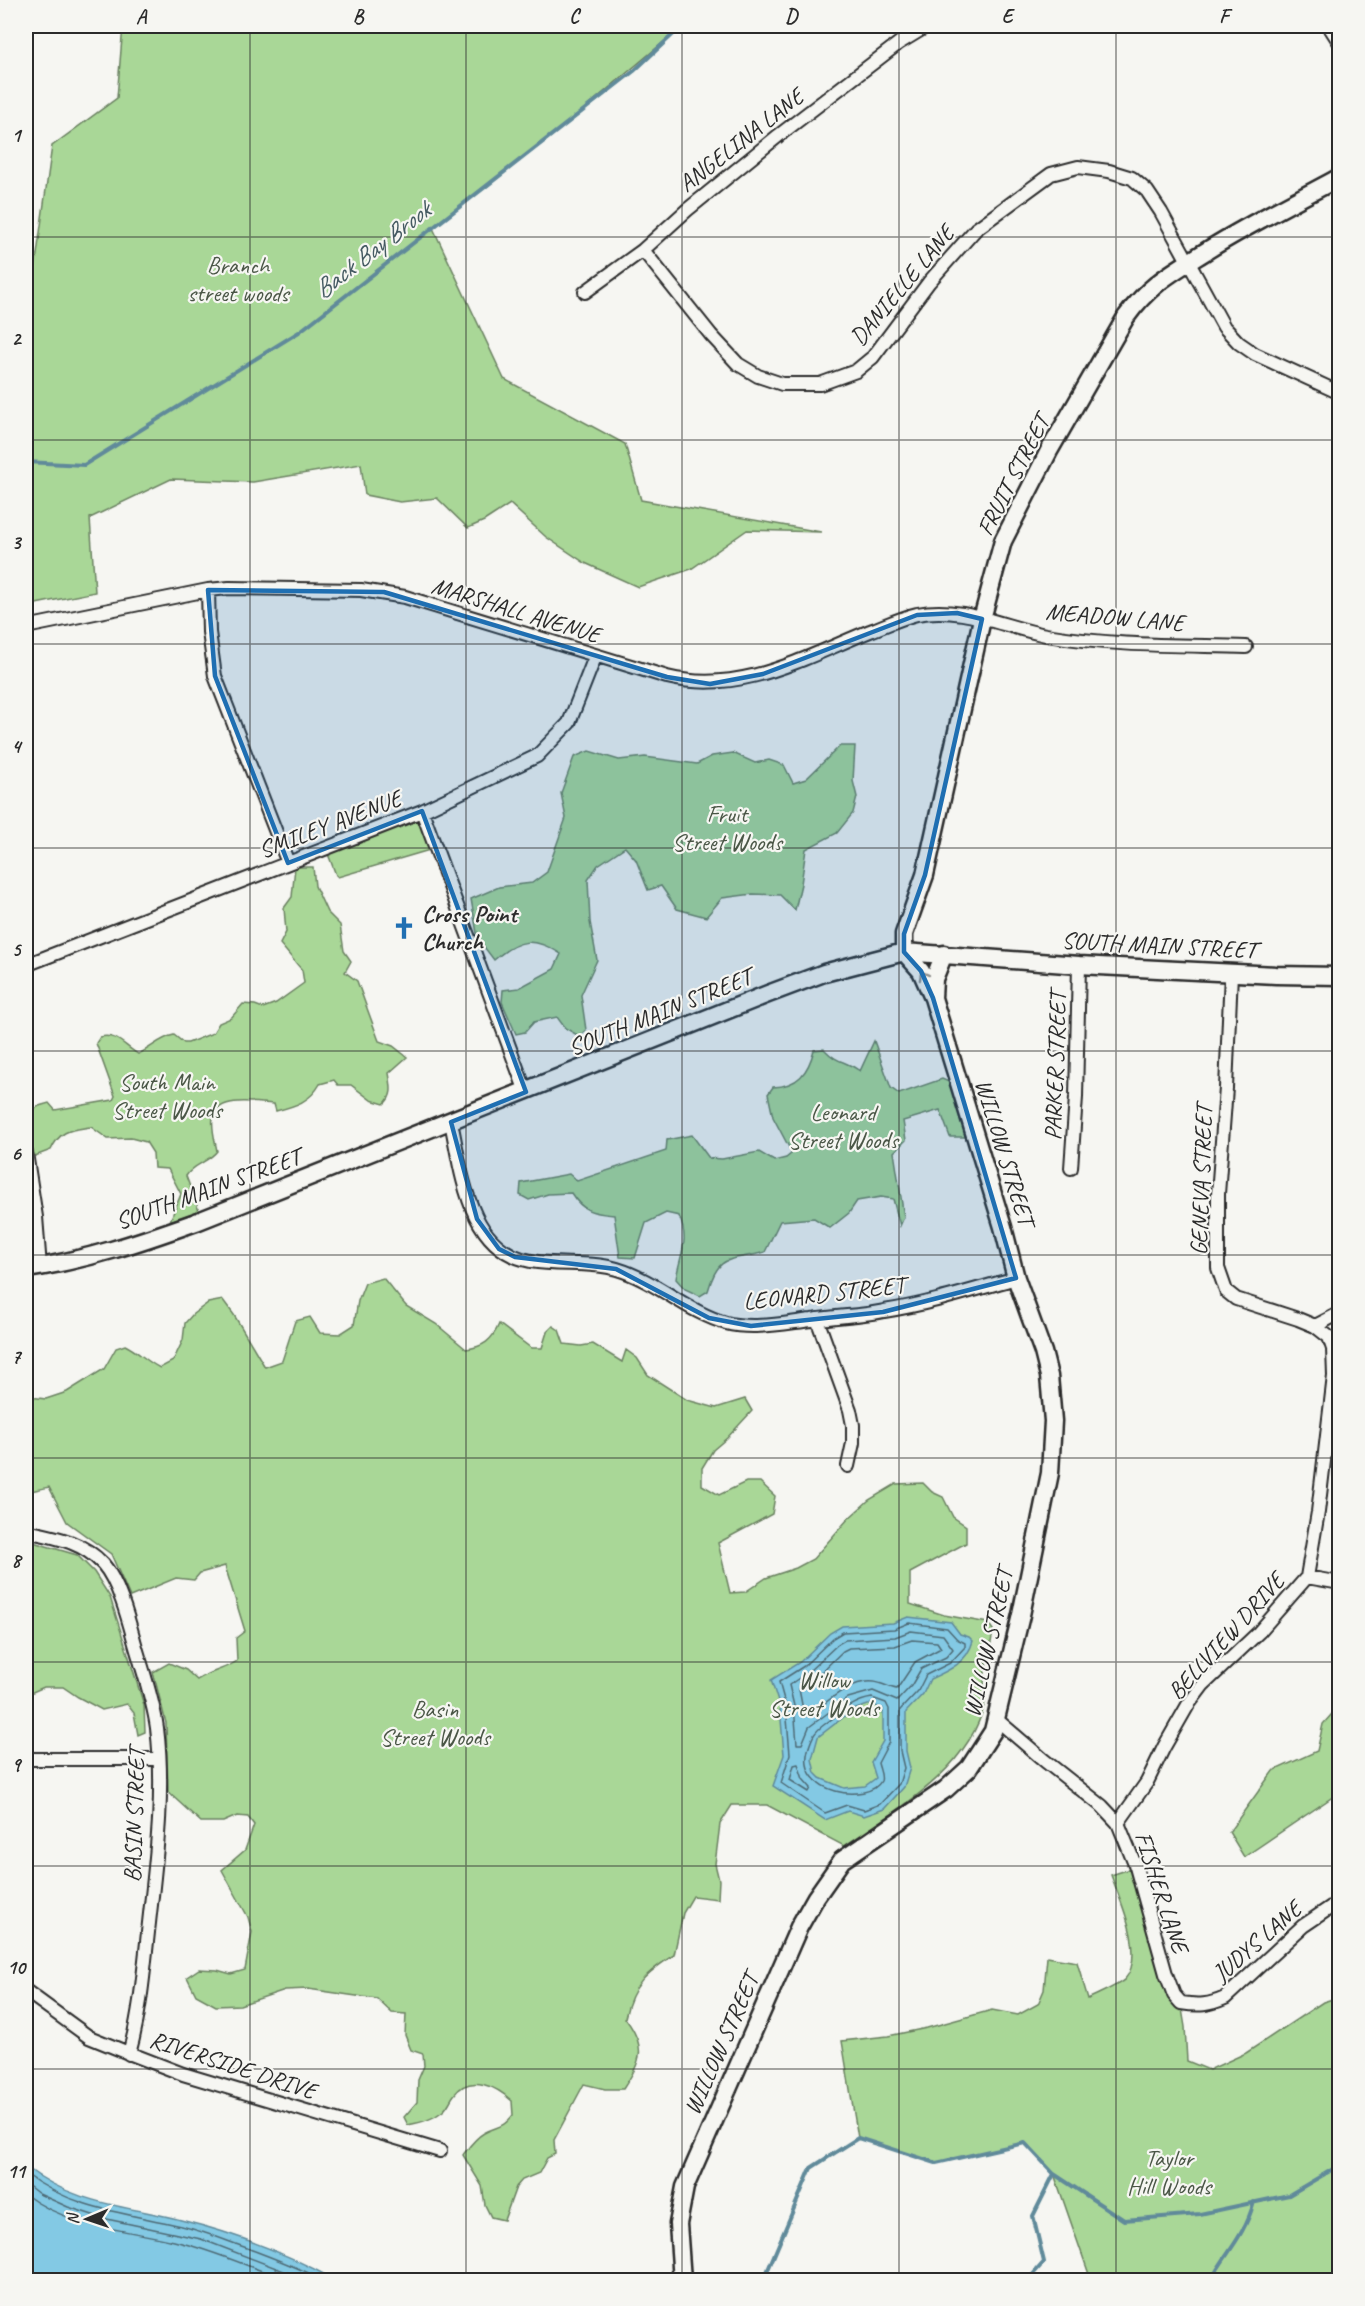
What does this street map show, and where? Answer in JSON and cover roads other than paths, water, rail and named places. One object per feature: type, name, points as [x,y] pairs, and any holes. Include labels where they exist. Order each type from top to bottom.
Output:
[{"type":"street","name":"ANGELINA LANE","points":[[585,292],[643,250],[687,210],[778,136],[899,43],[927,26]]},
{"type":"street","points":[[1329,26],[1340,43]]},
{"type":"street","name":"DANIELLE LANE","points":[[643,250],[711,335],[738,364],[758,376],[782,384],[820,384],[856,370],[873,357],[929,282],[969,236],[1003,208],[1051,174],[1078,167],[1109,171],[1132,178],[1147,191],[1161,212],[1224,327],[1239,343],[1277,365],[1340,393]]},
{"type":"street","name":"FRUIT STREET","points":[[904,952],[904,934],[925,875],[982,619],[1003,541],[1014,517],[1126,317],[1140,297],[1156,282],[1234,233],[1340,177]]},
{"type":"street","name":"MARSHALL AVENUE","points":[[26,627],[208,590],[228,588],[361,590],[384,592],[595,657],[687,682],[710,684],[763,674],[917,615],[957,612],[982,619]]},
{"type":"street","points":[[208,590],[209,632],[215,676],[288,863]]},
{"type":"street","name":"MEADOW LANE","points":[[982,619],[1046,635],[1098,641],[1246,647]]},
{"type":"street","name":"SMILEY AVENUE","points":[[26,965],[422,811],[537,756],[569,723],[595,657]]},
{"type":"street","points":[[422,811],[526,1092]]},
{"type":"street","name":"SOUTH MAIN STREET","points":[[33,1268],[115,1250],[174,1230],[815,977],[904,952],[1079,965],[1340,976]]},
{"type":"street","name":"WILLOW STREET","points":[[682,2280],[678,2224],[685,2187],[804,1917],[842,1860],[946,1789],[969,1768],[993,1731],[1045,1501],[1053,1443],[1049,1376],[1043,1352],[1016,1278],[1003,1227],[933,998],[921,971],[904,952]]},
{"type":"street","points":[[933,998],[934,979],[944,954]]},
{"type":"street","name":"PARKER STREET","points":[[1071,1168],[1076,1097],[1079,965]]},
{"type":"street","name":"GENEVA STREET","points":[[1231,973],[1218,1194],[1217,1254],[1221,1280],[1226,1291],[1236,1299],[1315,1326]]},
{"type":"street","name":"LEONARD STREET","points":[[451,1122],[468,1197],[477,1219],[499,1249],[515,1257],[531,1261],[616,1269],[652,1284],[709,1318],[730,1324],[751,1326],[883,1312],[1016,1278]]},
{"type":"street","points":[[26,1153],[36,1217],[33,1268]]},
{"type":"street","points":[[1315,1326],[1340,1313]]},
{"type":"street","points":[[817,1319],[853,1425],[853,1443],[848,1466]]},
{"type":"street","name":"BELLVIEW DRIVE","points":[[1118,1823],[1147,1782],[1183,1713],[1203,1685],[1258,1632],[1307,1576],[1318,1512],[1334,1376],[1333,1349],[1329,1337],[1315,1326]]},
{"type":"street","name":"BASIN STREET","points":[[26,1531],[74,1542],[105,1566],[123,1605],[157,1727],[160,1791],[153,1880],[137,2026],[129,2054]]},
{"type":"street","points":[[1307,1576],[1340,1582]]},
{"type":"street","name":"FISHER LANE","points":[[996,1719],[1102,1806],[1118,1823],[1136,1867],[1172,1989]]},
{"type":"street","points":[[26,1759],[159,1759]]},
{"type":"street","name":"JUDYS LANE","points":[[1172,1989],[1181,2003],[1192,2005],[1212,2004],[1225,1998],[1303,1926],[1340,1901]]},
{"type":"street","name":"RIVERSIDE DRIVE","points":[[26,1991],[88,2037],[129,2054],[183,2073],[440,2151]]},
{"type":"water","points":[[908,1617],[951,1622],[960,1634],[973,1641],[962,1661],[930,1679],[923,1694],[906,1712],[906,1751],[910,1768],[904,1787],[884,1809],[864,1816],[848,1811],[825,1820],[773,1786],[784,1755],[780,1708],[771,1680],[800,1662],[830,1633],[842,1626],[893,1623]],"holes":[[[871,1704],[883,1709],[883,1741],[871,1762],[876,1778],[865,1786],[844,1788],[820,1778],[815,1773],[812,1759],[818,1737],[853,1710]]]},
{"type":"water","points":[[26,2167],[45,2180],[82,2197],[221,2231],[280,2253],[335,2280],[26,2280]]},
{"type":"waterway","name":"Back Bay Brook","points":[[26,462],[84,465],[299,332],[634,71],[682,26]]},
{"type":"waterway","points":[[767,2280],[767,2272],[811,2168],[858,2138],[936,2163],[1025,2143],[1054,2174],[1124,2220],[1200,2214],[1289,2195],[1340,2165]]},
{"type":"waterway","points":[[1028,2280],[1044,2262],[1033,2216],[1054,2174]]},
{"type":"waterway","points":[[1211,2280],[1245,2225],[1254,2202]]},
{"type":"place","name":"Cross Point Church","points":[[404,928]]},
{"type":"park label","name":"Branch street woods","points":[[238,279]]},
{"type":"park label","name":"Fruit Street Woods","points":[[727,828]]},
{"type":"park label","name":"South Main Street Woods","points":[[167,1096]]},
{"type":"park label","name":"Leonard Street Woods","points":[[843,1126]]},
{"type":"park label","name":"Willow Street Woods","points":[[824,1694]]},
{"type":"park label","name":"Basin Street Woods","points":[[435,1723]]},
{"type":"park label","name":"Taylor Hill Woods","points":[[1169,2172]]}]
